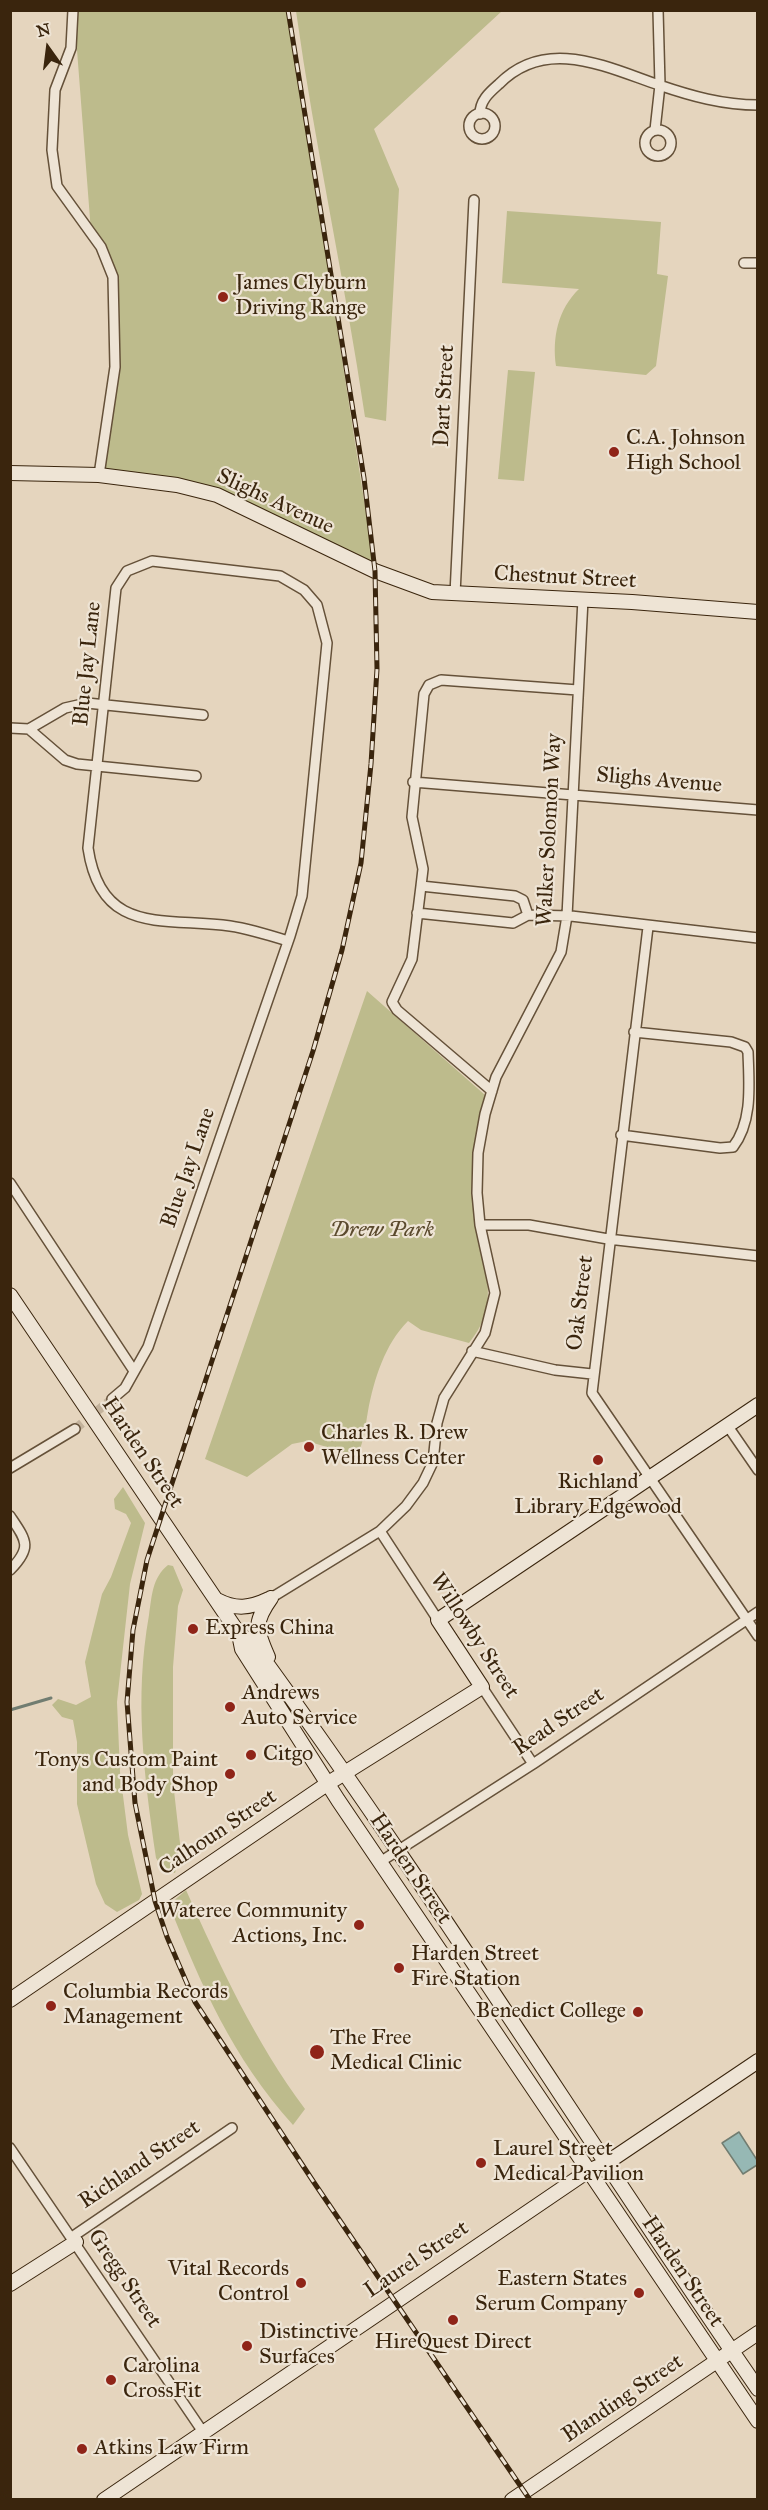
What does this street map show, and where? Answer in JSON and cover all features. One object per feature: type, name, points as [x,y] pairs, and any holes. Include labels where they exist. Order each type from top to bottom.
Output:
[{"type":"street","points":[[73,10],[71,48],[55,90],[52,150],[57,186],[101,247],[113,277],[115,367],[99,475]]},
{"type":"street","points":[[655,130],[660,85],[658,10]]},
{"type":"street","points":[[480,114],[485,97],[506,76],[531,63],[556,58],[582,58],[715,102],[758,105]]},
{"type":"street","name":"Dart Street","points":[[455,594],[474,200]]},
{"type":"street","points":[[744,263],[758,263]]},
{"type":"street","name":"Slighs Avenue","points":[[10,473],[99,475],[177,484],[217,495],[375,572]]},
{"type":"street","name":"Blue Jay Lane","points":[[112,1399],[125,1388],[148,1347],[288,941],[302,896],[327,643],[317,605],[304,590],[279,576],[152,561],[127,572],[116,588],[88,848],[91,871],[99,891],[115,906],[130,913],[166,923],[229,926],[288,941]]},
{"type":"street","name":"Chestnut Street","points":[[375,572],[421,590],[455,594],[583,599],[758,612]]},
{"type":"street","name":"Walker Solomon Way","points":[[271,1598],[380,1531],[406,1506],[423,1483],[433,1461],[437,1423],[444,1398],[485,1333],[495,1293],[480,1226],[477,1193],[478,1153],[496,1077],[561,952],[567,916],[583,599]]},
{"type":"street","points":[[492,1091],[397,1010],[392,1002],[412,959],[423,869],[412,818],[413,782],[424,694],[429,685],[441,680],[578,690]]},
{"type":"street","points":[[10,728],[29,729],[74,705],[103,705],[202,715]]},
{"type":"street","points":[[29,729],[65,760],[96,766],[196,776]]},
{"type":"street","name":"Slighs Avenue","points":[[413,782],[758,810]]},
{"type":"street","points":[[421,886],[515,896],[523,900],[528,915]]},
{"type":"street","points":[[417,913],[513,923],[528,915],[567,916],[758,938]]},
{"type":"street","name":"Oak Street","points":[[648,927],[608,1239],[592,1374],[592,1393],[758,1636]]},
{"type":"street","points":[[621,1135],[720,1148],[733,1147],[741,1137],[753,1099],[748,1053],[745,1047],[731,1042],[634,1032]]},
{"type":"street","points":[[10,1183],[134,1371]]},
{"type":"street","points":[[480,1226],[529,1225],[608,1239],[758,1256]]},
{"type":"street","name":"Harden Street","points":[[10,1295],[216,1600],[238,1634],[242,1649],[327,1784],[758,2421]]},
{"type":"street","points":[[472,1352],[555,1370],[592,1374]]},
{"type":"street","points":[[438,1620],[758,1405]]},
{"type":"street","points":[[727,1425],[758,1470]]},
{"type":"street","points":[[10,1468],[75,1429]]},
{"type":"street","points":[[10,1516],[26,1540],[25,1553],[10,1570]]},
{"type":"street","name":"Willowby Street","points":[[380,1531],[533,1764]]},
{"type":"street","points":[[216,1600],[240,1608],[251,1607],[271,1598]]},
{"type":"street","points":[[271,1598],[259,1616],[257,1629],[279,1681]]},
{"type":"street","name":"Read Street","points":[[380,1862],[533,1764],[758,1612]]},
{"type":"street","name":"Harden Street","points":[[238,1634],[251,1642],[346,1772],[605,2164],[758,2389]]},
{"type":"street","name":"Calhoun Street","points":[[10,2000],[327,1784],[483,1687]]},
{"type":"street","name":"Laurel Street","points":[[104,2499],[588,2171],[605,2164],[758,2061]]},
{"type":"street","name":"Richland Street","points":[[10,2284],[232,2128]]},
{"type":"street","name":"Gregg Street","points":[[10,2148],[203,2432]]},
{"type":"street","name":"Blanding Street","points":[[512,2499],[758,2333]]},
{"type":"green space","name":"James Clyburn Driving Range","points":[[74,11],[288,11],[375,571],[213,494],[99,475],[115,367],[113,277],[91,232]]},
{"type":"green space","points":[[296,11],[502,11],[374,129],[399,189],[386,421],[365,417]]},
{"type":"green space","points":[[507,211],[661,222],[657,274],[668,276],[656,366],[646,375],[556,366],[555,345],[558,324],[566,306],[579,289],[502,283]]},
{"type":"green space","points":[[508,370],[535,372],[524,481],[498,479]]},
{"type":"green space","name":"Drew Park","points":[[367,991],[485,1095],[474,1150],[472,1192],[487,1276],[486,1310],[480,1326],[469,1343],[421,1330],[408,1321],[393,1340],[377,1375],[363,1440],[356,1456],[307,1441],[292,1444],[247,1477],[205,1459]]},
{"type":"green space","points":[[123,1487],[145,1523],[130,1584],[117,1702],[120,1772],[128,1835],[142,1894],[139,1900],[117,1912],[105,1904],[96,1884],[77,1804],[77,1742],[73,1720],[62,1717],[52,1705],[58,1699],[76,1705],[91,1697],[85,1662],[102,1594],[111,1577],[131,1523],[126,1514],[115,1509],[114,1499]]},
{"type":"green space","points":[[168,1565],[173,1566],[183,1590],[178,1606],[173,1667],[173,1782],[181,1852],[175,1873],[164,1870],[156,1858],[142,1737],[141,1707],[145,1646],[152,1594],[159,1576]]},
{"type":"green space","points":[[186,1890],[225,1975],[254,2030],[305,2109],[293,2125],[271,2099],[235,2047],[194,1965],[169,1905]]},
{"type":"water","points":[[739,2132],[757,2160],[757,2165],[743,2174],[722,2143]]},
{"type":"waterway","points":[[10,1710],[51,1698]]},
{"type":"tunnel","points":[[75,1429],[112,1399]]},
{"type":"railway","points":[[288,10],[364,478],[375,571],[377,669],[371,764],[361,863],[342,950],[313,1051],[147,1560],[133,1630],[127,1702],[135,1803],[155,1901],[167,1937],[195,2002],[315,2184],[530,2500]]},
{"type":"place","name":"James Clyburn Driving Range","points":[[223,297]]},
{"type":"place","name":"C.A. Johnson High School","points":[[614,452]]},
{"type":"place","name":"Charles R. Drew Wellness Center","points":[[309,1447]]},
{"type":"place","name":"Richland Library Edgewood","points":[[598,1460]]},
{"type":"place","name":"Express China","points":[[193,1629]]},
{"type":"place","name":"Andrews Auto Service","points":[[230,1707]]},
{"type":"place","name":"Citgo","points":[[251,1755]]},
{"type":"place","name":"Tonys Custom Paint and Body Shop","points":[[230,1774]]},
{"type":"place","name":"Wateree Community Actions, Inc.","points":[[359,1925]]},
{"type":"place","name":"Harden Street Fire Station","points":[[399,1968]]},
{"type":"place","name":"Columbia Records Management","points":[[51,2006]]},
{"type":"place","name":"Benedict College","points":[[638,2012]]},
{"type":"place","name":"The Free Medical Clinic","points":[[317,2052]]},
{"type":"place","name":"Laurel Street Medical Pavilion","points":[[481,2163]]},
{"type":"place","name":"Vital Records Control","points":[[301,2283]]},
{"type":"place","name":"Eastern States Serum Company","points":[[639,2293]]},
{"type":"place","name":"HireQuest Direct","points":[[453,2320]]},
{"type":"place","name":"Distinctive Surfaces","points":[[247,2346]]},
{"type":"place","name":"Carolina CrossFit","points":[[111,2380]]},
{"type":"place","name":"Atkins Law Firm","points":[[82,2449]]}]
